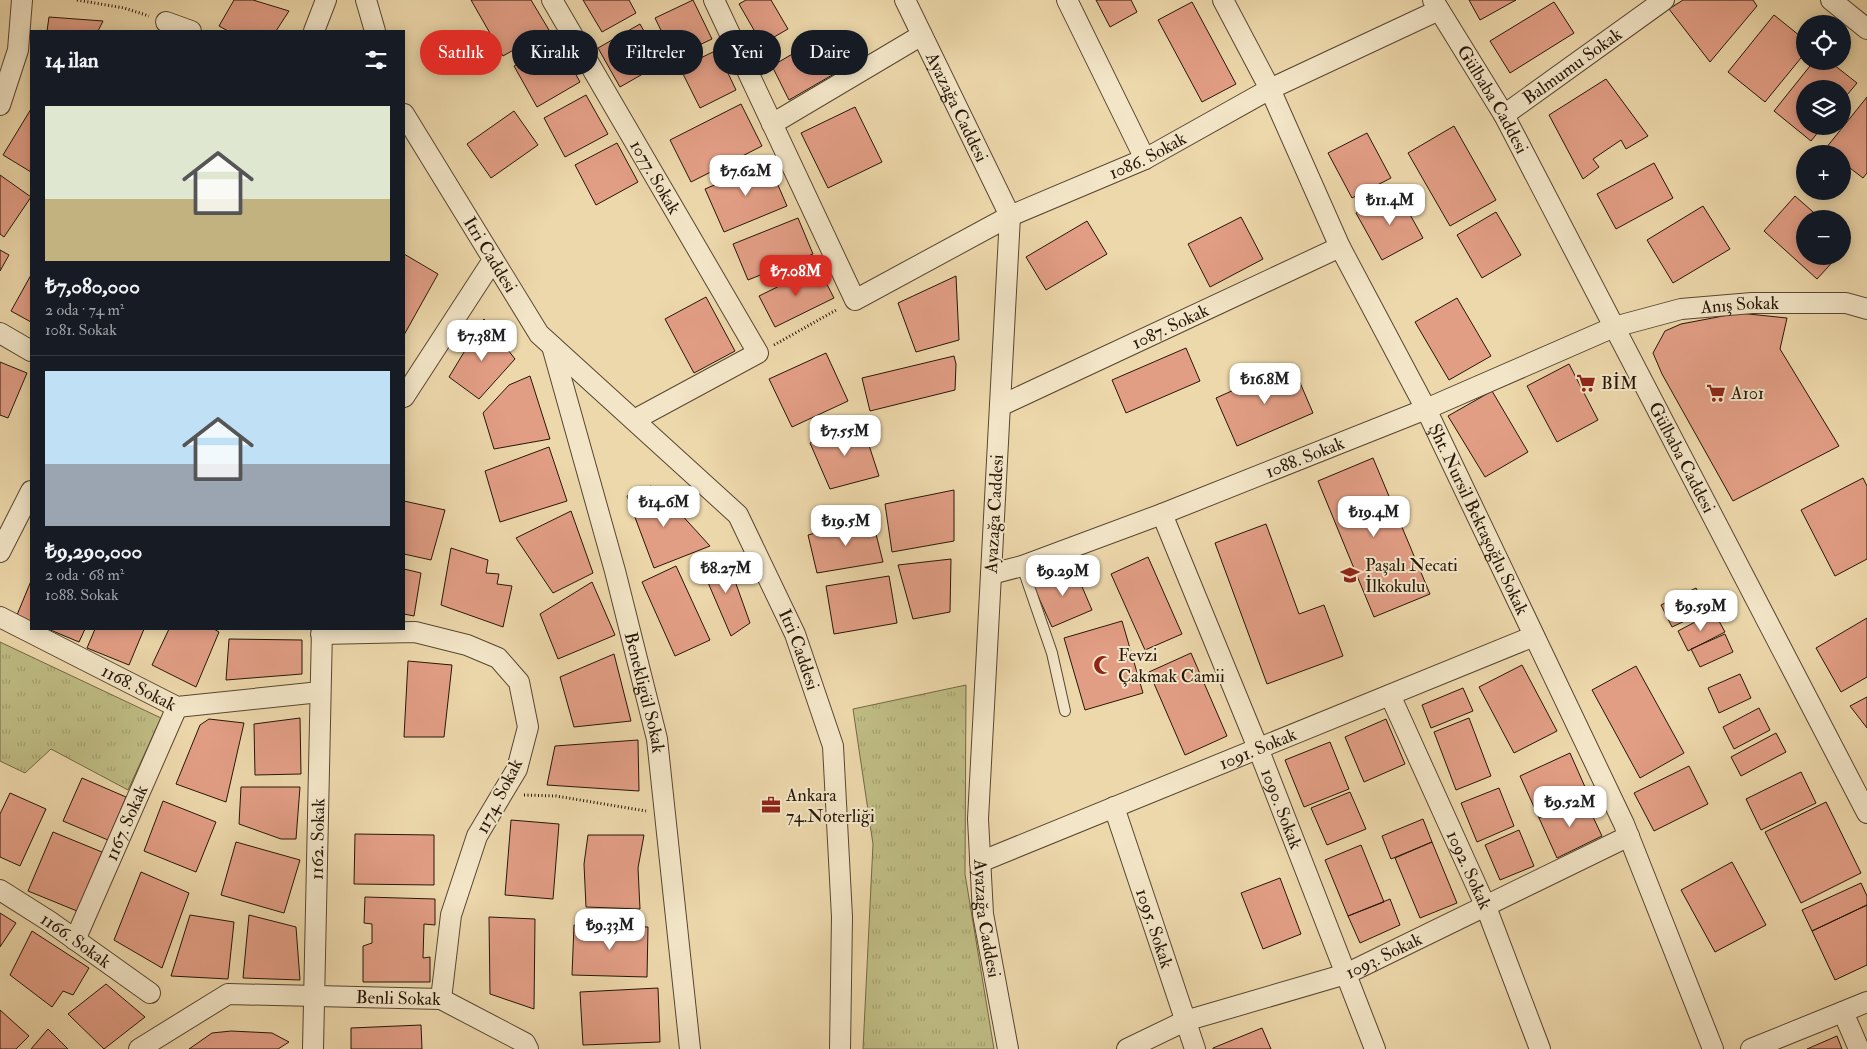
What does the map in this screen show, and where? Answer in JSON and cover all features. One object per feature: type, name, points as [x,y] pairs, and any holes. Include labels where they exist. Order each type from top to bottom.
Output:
[{"type":"street","points":[[0,105],[18,50],[22,0]]},
{"type":"street","points":[[314,30],[326,0]]},
{"type":"street","points":[[366,0],[376,30]]},
{"type":"street","name":"1077. Sokak","points":[[552,0],[758,353]]},
{"type":"street","points":[[714,0],[855,300]]},
{"type":"street","name":"Ayazağa Caddesi","points":[[905,0],[1010,216],[978,819],[983,914],[1008,1049]]},
{"type":"street","points":[[1067,0],[1144,159]]},
{"type":"street","name":"Şht. Nursil Bektaşoğlu Sokak","points":[[1222,0],[1270,89],[1340,247],[1426,408],[1629,836],[1713,1049]]},
{"type":"street","name":"Balmumu Sokak","points":[[1504,115],[1664,0]]},
{"type":"street","points":[[1831,0],[1867,29]]},
{"type":"street","name":"1086. Sokak","points":[[855,300],[1010,216],[1144,159],[1270,89],[1436,5]]},
{"type":"street","name":"Gülbaba Caddesi","points":[[1436,5],[1504,115],[1867,813]]},
{"type":"street","points":[[166,22],[188,30]]},
{"type":"street","points":[[772,124],[922,35]]},
{"type":"street","name":"Itri Caddesi","points":[[405,116],[539,334],[738,515],[795,634],[833,746],[842,917],[840,1049]]},
{"type":"street","name":"1087. Sokak","points":[[1000,406],[1340,247]]},
{"type":"street","points":[[405,395],[494,260]]},
{"type":"street","name":"Anış Sokak","points":[[1614,327],[1681,309],[1743,304],[1846,303],[1867,309]]},
{"type":"street","name":"1088. Sokak","points":[[991,574],[1022,566],[1162,514],[1426,408],[1614,327]]},
{"type":"street","points":[[0,333],[30,350]]},
{"type":"street","name":"Benekligül Sokak","points":[[552,346],[615,571],[657,739],[690,1049]]},
{"type":"street","points":[[634,420],[758,353]]},
{"type":"street","points":[[1,546],[30,493]]},
{"type":"street","name":"1090. Sokak","points":[[1162,514],[1258,748],[1374,1049]]},
{"type":"street","name":"1168. Sokak","points":[[0,617],[177,706],[320,692]]},
{"type":"street","name":"1162. Sokak","points":[[313,1049],[322,632]]},
{"type":"street","name":"1174. Sokak","points":[[322,632],[415,632],[467,644],[498,658],[519,682],[528,727],[517,769],[477,836],[451,914],[441,999]]},
{"type":"street","name":"1091. Sokak","points":[[980,862],[1534,636]]},
{"type":"street","name":"1092. Sokak","points":[[1390,694],[1486,907],[1540,1049]]},
{"type":"street","name":"1167. Sokak","points":[[75,940],[177,706]]},
{"type":"street","name":"1095. Sokak","points":[[1114,807],[1195,1049]]},
{"type":"street","name":"1093. Sokak","points":[[1127,1049],[1185,1021],[1346,974],[1629,836]]},
{"type":"street","name":"1166. Sokak","points":[[0,890],[150,993]]},
{"type":"street","name":"Benli Sokak","points":[[139,1049],[228,994],[441,999],[525,1043],[528,1049]]},
{"type":"street","points":[[1751,1049],[1867,1002]]},
{"type":"street","points":[[1843,1012],[1859,1049]]},
{"type":"lane","points":[[1022,566],[1052,653],[1065,711]]},
{"type":"path","points":[[77,0],[124,8],[166,22]]},
{"type":"path","points":[[758,353],[855,300]]},
{"type":"path","points":[[497,800],[525,795],[556,796],[644,810],[666,822]]},
{"type":"green space","points":[[0,642],[161,718],[128,790],[51,749],[25,773],[0,761]]},
{"type":"green space","points":[[966,685],[965,874],[994,1049],[863,1049],[873,844],[853,709]]},
{"type":"building","points":[[234,0],[253,0],[289,11],[277,30],[226,30],[219,26]]},
{"type":"building","points":[[471,0],[531,0],[549,30],[512,30],[512,51],[503,56],[502,30],[488,30]]},
{"type":"building","points":[[583,0],[629,0],[636,13],[602,32]]},
{"type":"building","points":[[693,0],[712,39],[703,43],[703,30],[661,30],[655,18]]},
{"type":"building","points":[[746,0],[771,0],[788,29],[781,33],[781,30],[754,30],[739,4]]},
{"type":"building","points":[[1096,0],[1131,0],[1137,12],[1110,27]]},
{"type":"building","points":[[1469,0],[1516,0],[1480,20]]},
{"type":"building","points":[[1683,0],[1753,0],[1757,6],[1710,62],[1669,9]]},
{"type":"building","points":[[1192,2],[1236,84],[1202,102],[1158,20]]},
{"type":"building","points":[[1554,2],[1574,33],[1510,73],[1490,41]]},
{"type":"building","points":[[1774,15],[1796,33],[1796,64],[1765,102],[1728,72]]},
{"type":"building","points":[[49,17],[103,21],[98,30],[47,30]]},
{"type":"building","points":[[640,24],[643,30],[630,30]]},
{"type":"building","points":[[608,42],[608,66],[598,48]]},
{"type":"building","points":[[713,52],[713,75],[729,75],[736,90],[700,108],[684,75],[703,75],[703,57]]},
{"type":"building","points":[[791,55],[791,75],[832,75],[789,100],[776,75],[781,75],[781,61]]},
{"type":"building","points":[[1807,70],[1840,70],[1857,83],[1851,90],[1851,80],[1799,80]]},
{"type":"building","points":[[519,75],[576,75],[580,82],[537,107]]},
{"type":"building","points":[[613,75],[641,75],[620,87]]},
{"type":"building","points":[[1606,79],[1648,136],[1626,149],[1621,140],[1593,159],[1599,167],[1583,179],[1549,115]]},
{"type":"building","points":[[1796,84],[1796,129],[1774,111]]},
{"type":"building","points":[[586,95],[608,134],[565,157],[544,118]]},
{"type":"building","points":[[1867,97],[1867,173],[1863,178],[1851,169],[1851,145],[1828,145],[1836,135],[1851,135],[1851,117]]},
{"type":"building","points":[[741,104],[762,146],[691,182],[670,140]]},
{"type":"building","points":[[855,107],[882,162],[828,188],[801,133]]},
{"type":"building","points":[[30,111],[30,171],[3,155]]},
{"type":"building","points":[[514,111],[538,145],[491,178],[467,144]]},
{"type":"building","points":[[1454,126],[1496,200],[1450,226],[1408,153]]},
{"type":"building","points":[[1367,133],[1391,178],[1352,198],[1328,153]]},
{"type":"building","points":[[1804,135],[1816,135],[1811,141]]},
{"type":"building","points":[[617,143],[638,182],[596,205],[575,165]]},
{"type":"building","points":[[768,162],[787,206],[724,232],[705,189]]},
{"type":"building","points":[[1654,163],[1673,198],[1616,229],[1597,194]]},
{"type":"building","points":[[0,175],[30,196],[30,198],[4,237],[0,234]]},
{"type":"building","points":[[1397,191],[1423,238],[1382,260],[1356,213]]},
{"type":"building","points":[[1795,196],[1796,200],[1800,200],[1811,210],[1796,210],[1796,260],[1764,231]]},
{"type":"building","points":[[1703,206],[1730,249],[1673,283],[1647,240]]},
{"type":"building","points":[[1496,212],[1521,255],[1482,278],[1457,235]]},
{"type":"building","points":[[1241,217],[1263,259],[1210,287],[1188,244]]},
{"type":"building","points":[[798,218],[813,254],[748,280],[733,244]]},
{"type":"building","points":[[1087,221],[1107,254],[1046,290],[1026,257]]},
{"type":"building","points":[[0,250],[9,255],[0,271]]},
{"type":"building","points":[[405,255],[438,274],[405,333]]},
{"type":"building","points":[[1802,265],[1830,265],[1817,279]]},
{"type":"building","points":[[818,267],[834,298],[775,327],[759,296]]},
{"type":"building","points":[[956,276],[959,340],[916,352],[898,303]]},
{"type":"building","points":[[30,277],[30,321],[11,311]]},
{"type":"building","points":[[706,297],[735,351],[694,373],[665,319]]},
{"type":"building","points":[[1457,298],[1491,356],[1449,380],[1415,322]]},
{"type":"building","points":[[1739,313],[1787,318],[1780,349],[1839,446],[1733,501],[1662,374],[1653,353],[1665,331],[1681,324]]},
{"type":"building","points":[[484,319],[515,359],[479,399],[449,377]]},
{"type":"building","points":[[1186,348],[1200,381],[1126,413],[1112,380]]},
{"type":"building","points":[[826,353],[848,401],[792,427],[769,379]]},
{"type":"building","points":[[954,356],[956,364],[955,390],[870,411],[862,378]]},
{"type":"building","points":[[0,362],[27,373],[8,418],[0,415]]},
{"type":"building","points":[[1292,364],[1313,413],[1237,446],[1216,398]]},
{"type":"building","points":[[1569,364],[1598,420],[1557,442],[1527,386]]},
{"type":"building","points":[[530,376],[550,439],[494,449],[483,413],[509,385]]},
{"type":"building","points":[[1492,391],[1528,452],[1485,477],[1448,416]]},
{"type":"building","points":[[862,424],[879,476],[830,489],[810,443]]},
{"type":"building","points":[[549,447],[567,501],[500,522],[485,471]]},
{"type":"building","points":[[1373,458],[1430,594],[1374,617],[1318,481]]},
{"type":"building","points":[[1863,478],[1867,486],[1867,559],[1835,576],[1801,510]]},
{"type":"building","points":[[651,486],[669,501],[710,546],[654,568],[627,496]]},
{"type":"building","points":[[954,490],[954,541],[892,552],[885,504]]},
{"type":"building","points":[[405,501],[445,510],[431,560],[405,554]]},
{"type":"building","points":[[571,511],[593,573],[553,593],[516,538]]},
{"type":"building","points":[[872,518],[883,562],[817,573],[808,535]]},
{"type":"building","points":[[1266,524],[1299,614],[1324,605],[1343,656],[1267,684],[1215,543]]},
{"type":"building","points":[[451,548],[488,560],[486,573],[499,574],[497,584],[512,586],[503,627],[441,605]]},
{"type":"building","points":[[715,555],[724,563],[735,581],[750,623],[731,636],[700,564]]},
{"type":"building","points":[[1148,557],[1182,634],[1145,650],[1111,574]]},
{"type":"building","points":[[951,559],[950,612],[913,619],[898,565]]},
{"type":"building","points":[[676,566],[710,640],[675,656],[642,582]]},
{"type":"building","points":[[1074,568],[1092,610],[1052,627],[1033,585]]},
{"type":"building","points":[[405,569],[421,573],[414,616],[405,614]]},
{"type":"building","points":[[889,576],[897,623],[834,634],[826,586]]},
{"type":"building","points":[[592,582],[615,635],[558,659],[540,614]]},
{"type":"building","points":[[30,583],[30,622],[17,615]]},
{"type":"building","points":[[1696,588],[1708,610],[1672,627],[1661,605]]},
{"type":"building","points":[[1714,612],[1725,632],[1688,651],[1678,631]]},
{"type":"building","points":[[1867,618],[1867,677],[1841,692],[1816,648]]},
{"type":"building","name":"Fevzi Çakmak Camii","points":[[1122,621],[1143,693],[1085,710],[1064,638]]},
{"type":"building","points":[[50,630],[85,630],[79,642]]},
{"type":"building","points":[[95,630],[144,630],[129,665],[87,648]]},
{"type":"building","points":[[169,630],[216,630],[219,632],[196,687],[152,665]]},
{"type":"building","points":[[1725,634],[1733,652],[1700,667],[1691,649]]},
{"type":"building","points":[[229,639],[302,640],[302,674],[226,680]]},
{"type":"building","points":[[1191,653],[1227,736],[1185,755],[1149,672]]},
{"type":"building","points":[[614,654],[631,721],[574,727],[560,677]]},
{"type":"building","points":[[408,661],[452,665],[444,737],[404,737]]},
{"type":"building","points":[[1522,665],[1557,731],[1514,753],[1479,687]]},
{"type":"building","points":[[1636,666],[1684,753],[1640,778],[1592,690]]},
{"type":"building","points":[[1740,674],[1751,698],[1719,713],[1708,688]]},
{"type":"building","points":[[1463,688],[1473,711],[1431,728],[1422,705]]},
{"type":"building","points":[[1867,697],[1867,728],[1850,706]]},
{"type":"building","points":[[1759,708],[1770,730],[1734,749],[1723,727]]},
{"type":"building","points":[[300,718],[301,774],[255,775],[254,724]]},
{"type":"building","points":[[1469,718],[1491,776],[1456,790],[1434,732]]},
{"type":"building","points":[[209,719],[244,723],[226,802],[176,784],[200,725]]},
{"type":"building","points":[[1386,719],[1405,764],[1364,782],[1345,737]]},
{"type":"building","points":[[1776,733],[1786,752],[1741,776],[1731,757]]},
{"type":"building","points":[[638,740],[639,791],[547,785],[555,746]]},
{"type":"building","points":[[1330,742],[1349,789],[1304,807],[1285,760]]},
{"type":"building","points":[[1570,753],[1589,796],[1539,818],[1520,776]]},
{"type":"building","points":[[1689,766],[1708,804],[1654,831],[1634,793]]},
{"type":"building","points":[[1801,772],[1816,803],[1761,830],[1746,799]]},
{"type":"building","points":[[82,778],[126,797],[108,840],[63,821]]},
{"type":"building","points":[[241,787],[300,787],[296,839],[281,839],[239,824]]},
{"type":"building","points":[[1499,788],[1514,826],[1477,842],[1461,803]]},
{"type":"building","points":[[1350,792],[1366,829],[1327,845],[1311,808]]},
{"type":"building","points":[[10,793],[46,809],[20,866],[0,857],[0,814]]},
{"type":"building","points":[[1584,798],[1602,836],[1557,858],[1539,818]]},
{"type":"building","points":[[163,801],[216,822],[196,872],[144,851]]},
{"type":"building","points":[[1826,802],[1861,873],[1801,903],[1765,832]]},
{"type":"building","points":[[1423,819],[1432,842],[1391,859],[1382,836]]},
{"type":"building","points":[[511,820],[559,824],[553,899],[505,895]]},
{"type":"building","points":[[1519,830],[1534,866],[1500,880],[1485,845]]},
{"type":"building","points":[[53,832],[102,852],[77,911],[28,891]]},
{"type":"building","points":[[355,834],[434,835],[434,885],[354,884]]},
{"type":"building","points":[[588,835],[644,835],[638,868],[640,909],[586,907],[584,864]]},
{"type":"building","points":[[236,842],[300,860],[284,913],[221,895]]},
{"type":"building","points":[[1432,842],[1457,903],[1420,918],[1395,858]]},
{"type":"building","points":[[1361,845],[1384,902],[1348,916],[1325,860]]},
{"type":"building","points":[[1732,862],[1766,925],[1715,952],[1681,890]]},
{"type":"building","points":[[141,872],[189,893],[162,968],[114,940]]},
{"type":"building","points":[[1280,878],[1301,934],[1263,949],[1241,893]]},
{"type":"building","points":[[1861,883],[1867,896],[1867,905],[1812,931],[1802,910]]},
{"type":"building","points":[[365,897],[435,899],[435,925],[424,924],[423,958],[430,957],[430,982],[363,982],[363,946],[372,943],[372,924],[364,923]]},
{"type":"building","points":[[1390,899],[1400,925],[1360,943],[1348,916]]},
{"type":"building","points":[[1867,905],[1867,965],[1835,980],[1812,931]]},
{"type":"building","points":[[0,913],[16,923],[0,947]]},
{"type":"building","points":[[190,915],[234,922],[228,979],[171,976]]},
{"type":"building","points":[[249,915],[296,927],[300,980],[243,978]]},
{"type":"building","points":[[489,917],[535,919],[534,1009],[490,994]]},
{"type":"building","points":[[574,925],[648,927],[647,977],[572,975]]},
{"type":"building","points":[[32,931],[89,968],[73,995],[63,991],[52,1007],[10,975]]},
{"type":"building","points":[[106,984],[145,1017],[104,1049],[68,1014]]},
{"type":"building","points":[[658,988],[660,1042],[583,1045],[580,992]]},
{"type":"building","points":[[0,1010],[29,1036],[16,1049],[0,1049]]},
{"type":"building","points":[[421,1025],[422,1049],[351,1049],[351,1028]]},
{"type":"building","points":[[1262,1028],[1271,1049],[1213,1049],[1213,1048]]},
{"type":"building","points":[[48,1029],[68,1049],[31,1049]]},
{"type":"building","points":[[231,1031],[272,1033],[289,1042],[278,1049],[189,1049],[212,1033]]},
{"type":"building","points":[[1837,1036],[1842,1049],[1807,1049]]},
{"type":"place","name":"BİM","points":[[1586,383]]},
{"type":"place","name":"A101","points":[[1716,393]]},
{"type":"place","name":"Paşalı Necati İlkokulu","points":[[1350,575]]},
{"type":"place","name":"Fevzi Çakmak Camii","points":[[1103,665]]},
{"type":"place","name":"Ankara 74.Noterliği","points":[[771,805]]}]
